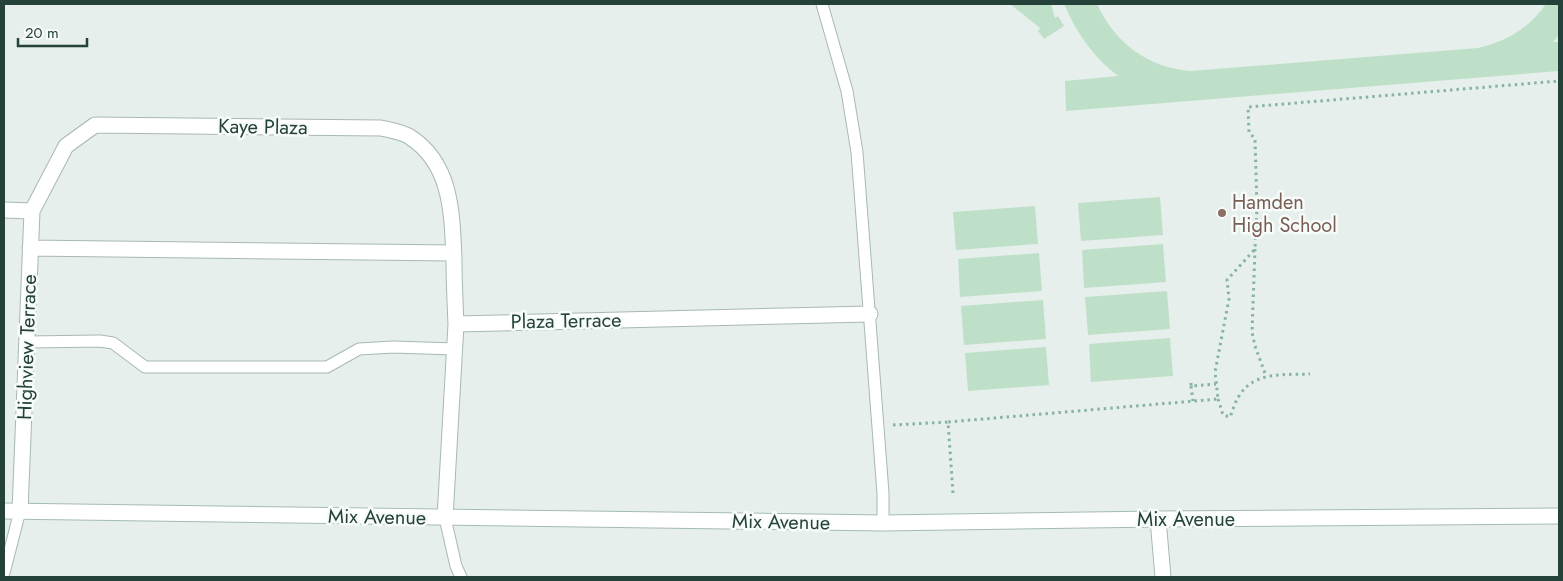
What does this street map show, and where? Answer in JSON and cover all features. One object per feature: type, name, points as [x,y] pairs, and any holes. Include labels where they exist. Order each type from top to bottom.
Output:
[{"type":"street","name":"Kaye Plaza","points":[[32,212],[66,146],[95,125],[381,128],[410,136],[428,153],[440,170],[451,206],[456,324]]},
{"type":"street","points":[[4,210],[32,212]]},
{"type":"street","name":"Highview Terrace","points":[[20,511],[32,212]]},
{"type":"street","points":[[30,248],[453,253]]},
{"type":"street","name":"Plaza Terrace","points":[[456,324],[870,314]]},
{"type":"street","points":[[445,518],[456,324]]},
{"type":"street","name":"Mix Avenue","points":[[4,511],[883,523],[1559,516]]},
{"type":"street","points":[[1158,519],[1164,577]]},
{"type":"lane","points":[[822,4],[847,91],[858,152],[878,426],[883,523]]},
{"type":"lane","points":[[27,342],[100,341],[113,343],[145,367],[327,367],[360,349],[393,347],[455,349]]},
{"type":"lane","points":[[4,573],[20,511]]},
{"type":"lane","points":[[445,518],[456,566],[461,577]]},
{"type":"path","points":[[1266,376],[1252,332],[1257,208],[1255,139],[1249,132],[1248,107],[1559,81]]},
{"type":"path","points":[[1255,249],[1228,280],[1229,299],[1216,372],[1218,399],[1222,415],[1230,417],[1239,396],[1256,379],[1266,376],[1310,374]]},
{"type":"path","points":[[1193,401],[1191,384],[1216,384]]},
{"type":"path","points":[[878,426],[948,422],[1218,399]]},
{"type":"path","points":[[948,422],[953,493]]},
{"type":"green space","points":[[1010,4],[1051,4],[1055,18],[1058,16],[1064,26],[1044,39],[1038,31],[1040,28]]},
{"type":"green space","points":[[1064,4],[1097,4],[1113,30],[1123,42],[1135,51],[1161,65],[1191,71],[1478,48],[1498,42],[1516,33],[1532,20],[1546,4],[1559,4],[1559,35],[1553,42],[1559,42],[1559,71],[1066,111],[1065,81],[1118,76],[1101,61],[1086,43]]},
{"type":"green space","points":[[1160,197],[1163,235],[1081,241],[1078,203]]},
{"type":"green space","points":[[1035,206],[1038,244],[956,250],[953,212]]},
{"type":"green space","points":[[1163,244],[1166,282],[1084,288],[1082,250]]},
{"type":"green space","points":[[1039,253],[1042,291],[960,297],[958,259]]},
{"type":"green space","points":[[1167,291],[1170,329],[1088,335],[1085,297]]},
{"type":"green space","points":[[1043,300],[1046,339],[964,345],[961,306]]},
{"type":"green space","points":[[1170,338],[1173,376],[1091,382],[1089,344]]},
{"type":"green space","points":[[1046,347],[1049,385],[968,391],[965,353]]},
{"type":"place","name":"Hamden High School","points":[[1222,213]]}]
